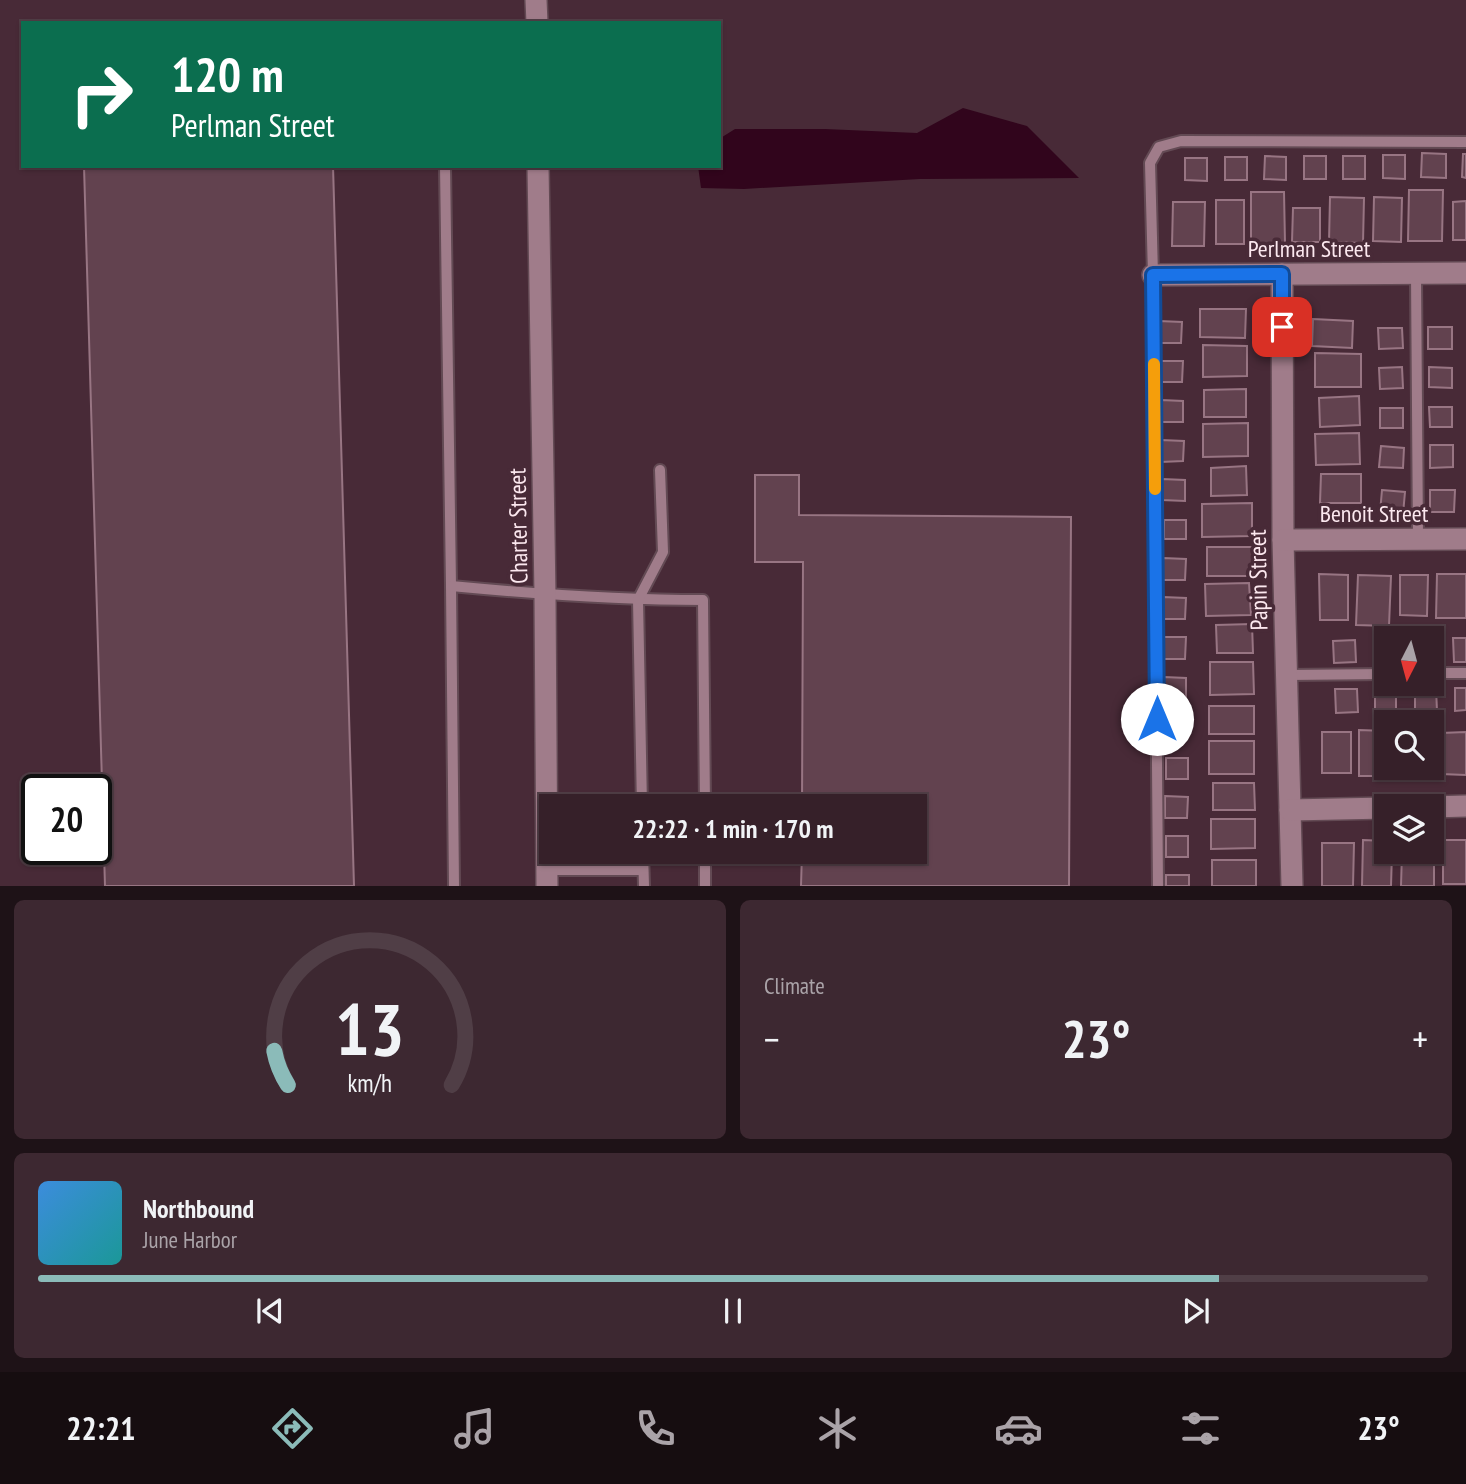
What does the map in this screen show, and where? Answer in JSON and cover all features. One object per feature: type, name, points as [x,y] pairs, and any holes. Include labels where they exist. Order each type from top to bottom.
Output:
[{"type":"street","points":[[536,0],[537,21]]},
{"type":"street","name":"Charter Street","points":[[538,168],[547,878]]},
{"type":"street","name":"Perlman Street","points":[[1153,275],[1466,273]]},
{"type":"street","name":"Papin Street","points":[[1282,274],[1283,540],[1292,886]]},
{"type":"street","name":"Benoit Street","points":[[1283,540],[1466,539]]},
{"type":"street","points":[[1444,807],[1466,806]]},
{"type":"street","points":[[1290,810],[1374,808]]},
{"type":"lane","points":[[1158,886],[1150,163],[1159,147],[1181,141],[1466,142]]},
{"type":"lane","points":[[445,168],[454,886]]},
{"type":"lane","points":[[1416,274],[1418,539]]},
{"type":"lane","points":[[642,794],[638,600],[663,552],[660,470]]},
{"type":"lane","points":[[452,586],[545,595],[703,600],[705,794]]},
{"type":"lane","points":[[1444,673],[1466,673]]},
{"type":"lane","points":[[1287,675],[1374,674]]},
{"type":"lane","points":[[643,864],[644,886]]},
{"type":"lane","points":[[705,864],[705,886]]},
{"type":"lane","points":[[547,878],[643,870]]},
{"type":"shaded area","points":[[963,108],[1027,126],[1079,178],[920,179],[744,189],[701,188],[698,168],[721,168],[721,138],[735,129],[917,133]]},
{"type":"building","points":[[1422,153],[1446,154],[1446,178],[1421,177]]},
{"type":"building","points":[[1463,154],[1466,154],[1466,178],[1462,177]]},
{"type":"building","points":[[1383,155],[1405,155],[1405,179],[1383,178]]},
{"type":"building","points":[[1265,156],[1286,157],[1286,180],[1264,179]]},
{"type":"building","points":[[1304,156],[1326,156],[1326,179],[1304,179]]},
{"type":"building","points":[[1343,156],[1365,156],[1365,179],[1343,179]]},
{"type":"building","points":[[1225,157],[1247,157],[1247,180],[1225,180]]},
{"type":"building","points":[[1185,158],[1207,158],[1207,181],[1185,180]]},
{"type":"building","points":[[84,168],[333,168],[354,886],[105,886],[104,865],[112,865],[112,774],[102,774]]},
{"type":"building","points":[[1409,190],[1443,190],[1442,241],[1408,241]]},
{"type":"building","points":[[1251,192],[1284,192],[1285,243],[1251,244]]},
{"type":"building","points":[[1330,197],[1364,198],[1363,243],[1329,242]]},
{"type":"building","points":[[1374,197],[1402,198],[1401,242],[1373,241]]},
{"type":"building","points":[[1216,200],[1244,200],[1244,244],[1216,244]]},
{"type":"building","points":[[1466,201],[1466,240],[1453,240],[1453,202]]},
{"type":"building","points":[[1173,202],[1205,202],[1204,246],[1172,246]]},
{"type":"building","points":[[1293,208],[1320,208],[1320,242],[1292,242]]},
{"type":"building","points":[[1200,309],[1246,309],[1245,338],[1200,337]]},
{"type":"building","points":[[1313,319],[1353,321],[1352,348],[1312,346]]},
{"type":"building","points":[[1159,321],[1182,322],[1181,343],[1159,343]]},
{"type":"building","points":[[1428,327],[1452,327],[1452,349],[1428,349]]},
{"type":"building","points":[[1378,328],[1402,328],[1403,348],[1379,349]]},
{"type":"building","points":[[1203,345],[1247,346],[1247,376],[1203,377]]},
{"type":"building","points":[[1315,353],[1361,354],[1361,387],[1315,387]]},
{"type":"building","points":[[1160,361],[1183,361],[1182,382],[1160,382]]},
{"type":"building","points":[[1402,367],[1403,388],[1380,389],[1379,368]]},
{"type":"building","points":[[1429,367],[1452,368],[1452,388],[1429,387]]},
{"type":"building","points":[[1246,389],[1246,417],[1204,417],[1204,390]]},
{"type":"building","points":[[1359,396],[1360,425],[1320,427],[1319,398]]},
{"type":"building","points":[[1161,400],[1183,401],[1183,422],[1161,422]]},
{"type":"building","points":[[1429,407],[1452,407],[1452,427],[1430,427]]},
{"type":"building","points":[[1380,408],[1403,408],[1403,428],[1380,428]]},
{"type":"building","points":[[1248,423],[1248,456],[1203,457],[1203,424]]},
{"type":"building","points":[[1359,433],[1360,464],[1316,465],[1315,434]]},
{"type":"building","points":[[1161,440],[1184,441],[1183,461],[1161,462]]},
{"type":"building","points":[[1430,445],[1453,445],[1453,467],[1430,468]]},
{"type":"building","points":[[1381,446],[1404,448],[1403,468],[1379,467]]},
{"type":"building","points":[[1246,466],[1247,495],[1211,496],[1211,468]]},
{"type":"building","points":[[1321,474],[1361,474],[1361,503],[1320,503]]},
{"type":"building","points":[[755,475],[799,475],[799,515],[1071,517],[1069,886],[801,886],[802,864],[927,864],[927,794],[802,794],[803,562],[755,562]]},
{"type":"building","points":[[1162,479],[1185,480],[1185,501],[1162,500]]},
{"type":"building","points":[[1382,490],[1405,492],[1403,514],[1380,513]]},
{"type":"building","points":[[1430,490],[1455,490],[1454,512],[1430,512]]},
{"type":"building","points":[[1252,503],[1252,536],[1202,537],[1202,504]]},
{"type":"building","points":[[1164,520],[1186,520],[1186,539],[1164,539]]},
{"type":"building","points":[[1207,547],[1252,547],[1252,576],[1207,576]]},
{"type":"building","points":[[1163,558],[1186,559],[1185,580],[1163,580]]},
{"type":"building","points":[[1319,574],[1348,575],[1348,620],[1320,620]]},
{"type":"building","points":[[1437,574],[1466,574],[1466,618],[1436,618]]},
{"type":"building","points":[[1358,575],[1391,576],[1389,626],[1356,625]]},
{"type":"building","points":[[1400,575],[1428,575],[1427,616],[1400,615]]},
{"type":"building","points":[[1249,583],[1251,615],[1206,616],[1205,584]]},
{"type":"building","points":[[1163,597],[1186,598],[1185,619],[1163,619]]},
{"type":"building","points":[[1252,624],[1253,653],[1217,653],[1216,625]]},
{"type":"building","points":[[1163,637],[1186,637],[1185,659],[1163,659]]},
{"type":"building","points":[[1453,638],[1466,638],[1466,662],[1454,662]]},
{"type":"building","points":[[1355,640],[1356,662],[1334,663],[1333,641]]},
{"type":"building","points":[[1210,662],[1253,662],[1254,694],[1210,695]]},
{"type":"building","points":[[1164,677],[1186,678],[1186,698],[1164,699]]},
{"type":"building","points":[[1455,688],[1466,688],[1466,710],[1455,711]]},
{"type":"building","points":[[1335,689],[1357,689],[1358,712],[1336,713]]},
{"type":"building","points":[[1375,696],[1396,696],[1396,710],[1375,710]]},
{"type":"building","points":[[1415,696],[1436,696],[1437,710],[1415,710]]},
{"type":"building","points":[[1209,706],[1254,706],[1254,734],[1209,734]]},
{"type":"building","points":[[1164,716],[1186,717],[1186,738],[1164,738]]},
{"type":"building","points":[[1359,730],[1374,731],[1374,776],[1359,776]]},
{"type":"building","points":[[1322,732],[1351,732],[1351,773],[1322,773]]},
{"type":"building","points":[[1466,732],[1466,775],[1444,774],[1444,733]]},
{"type":"building","points":[[1209,741],[1254,741],[1254,774],[1209,774]]},
{"type":"building","points":[[1166,758],[1188,758],[1188,779],[1166,779]]},
{"type":"building","points":[[1213,783],[1254,783],[1255,810],[1213,810]]},
{"type":"building","points":[[1165,796],[1188,797],[1187,818],[1165,818]]},
{"type":"building","points":[[1211,819],[1255,819],[1255,848],[1211,849]]},
{"type":"building","points":[[1166,836],[1188,836],[1188,857],[1166,857]]},
{"type":"building","points":[[1363,840],[1374,840],[1374,864],[1392,864],[1391,886],[1362,886]]},
{"type":"building","points":[[1444,840],[1466,840],[1466,884],[1443,884]]},
{"type":"building","points":[[1322,843],[1354,843],[1353,886],[1322,886]]},
{"type":"building","points":[[1212,860],[1256,860],[1256,886],[1212,886]]},
{"type":"building","points":[[1402,864],[1434,864],[1434,886],[1401,886]]},
{"type":"building","points":[[1166,875],[1189,875],[1189,886],[1166,886]]},
{"type":"slow traffic","points":[[1154,364],[1155,489]]},
{"type":"route","points":[[1157,719],[1153,275],[1282,274],[1282,327]]}]
